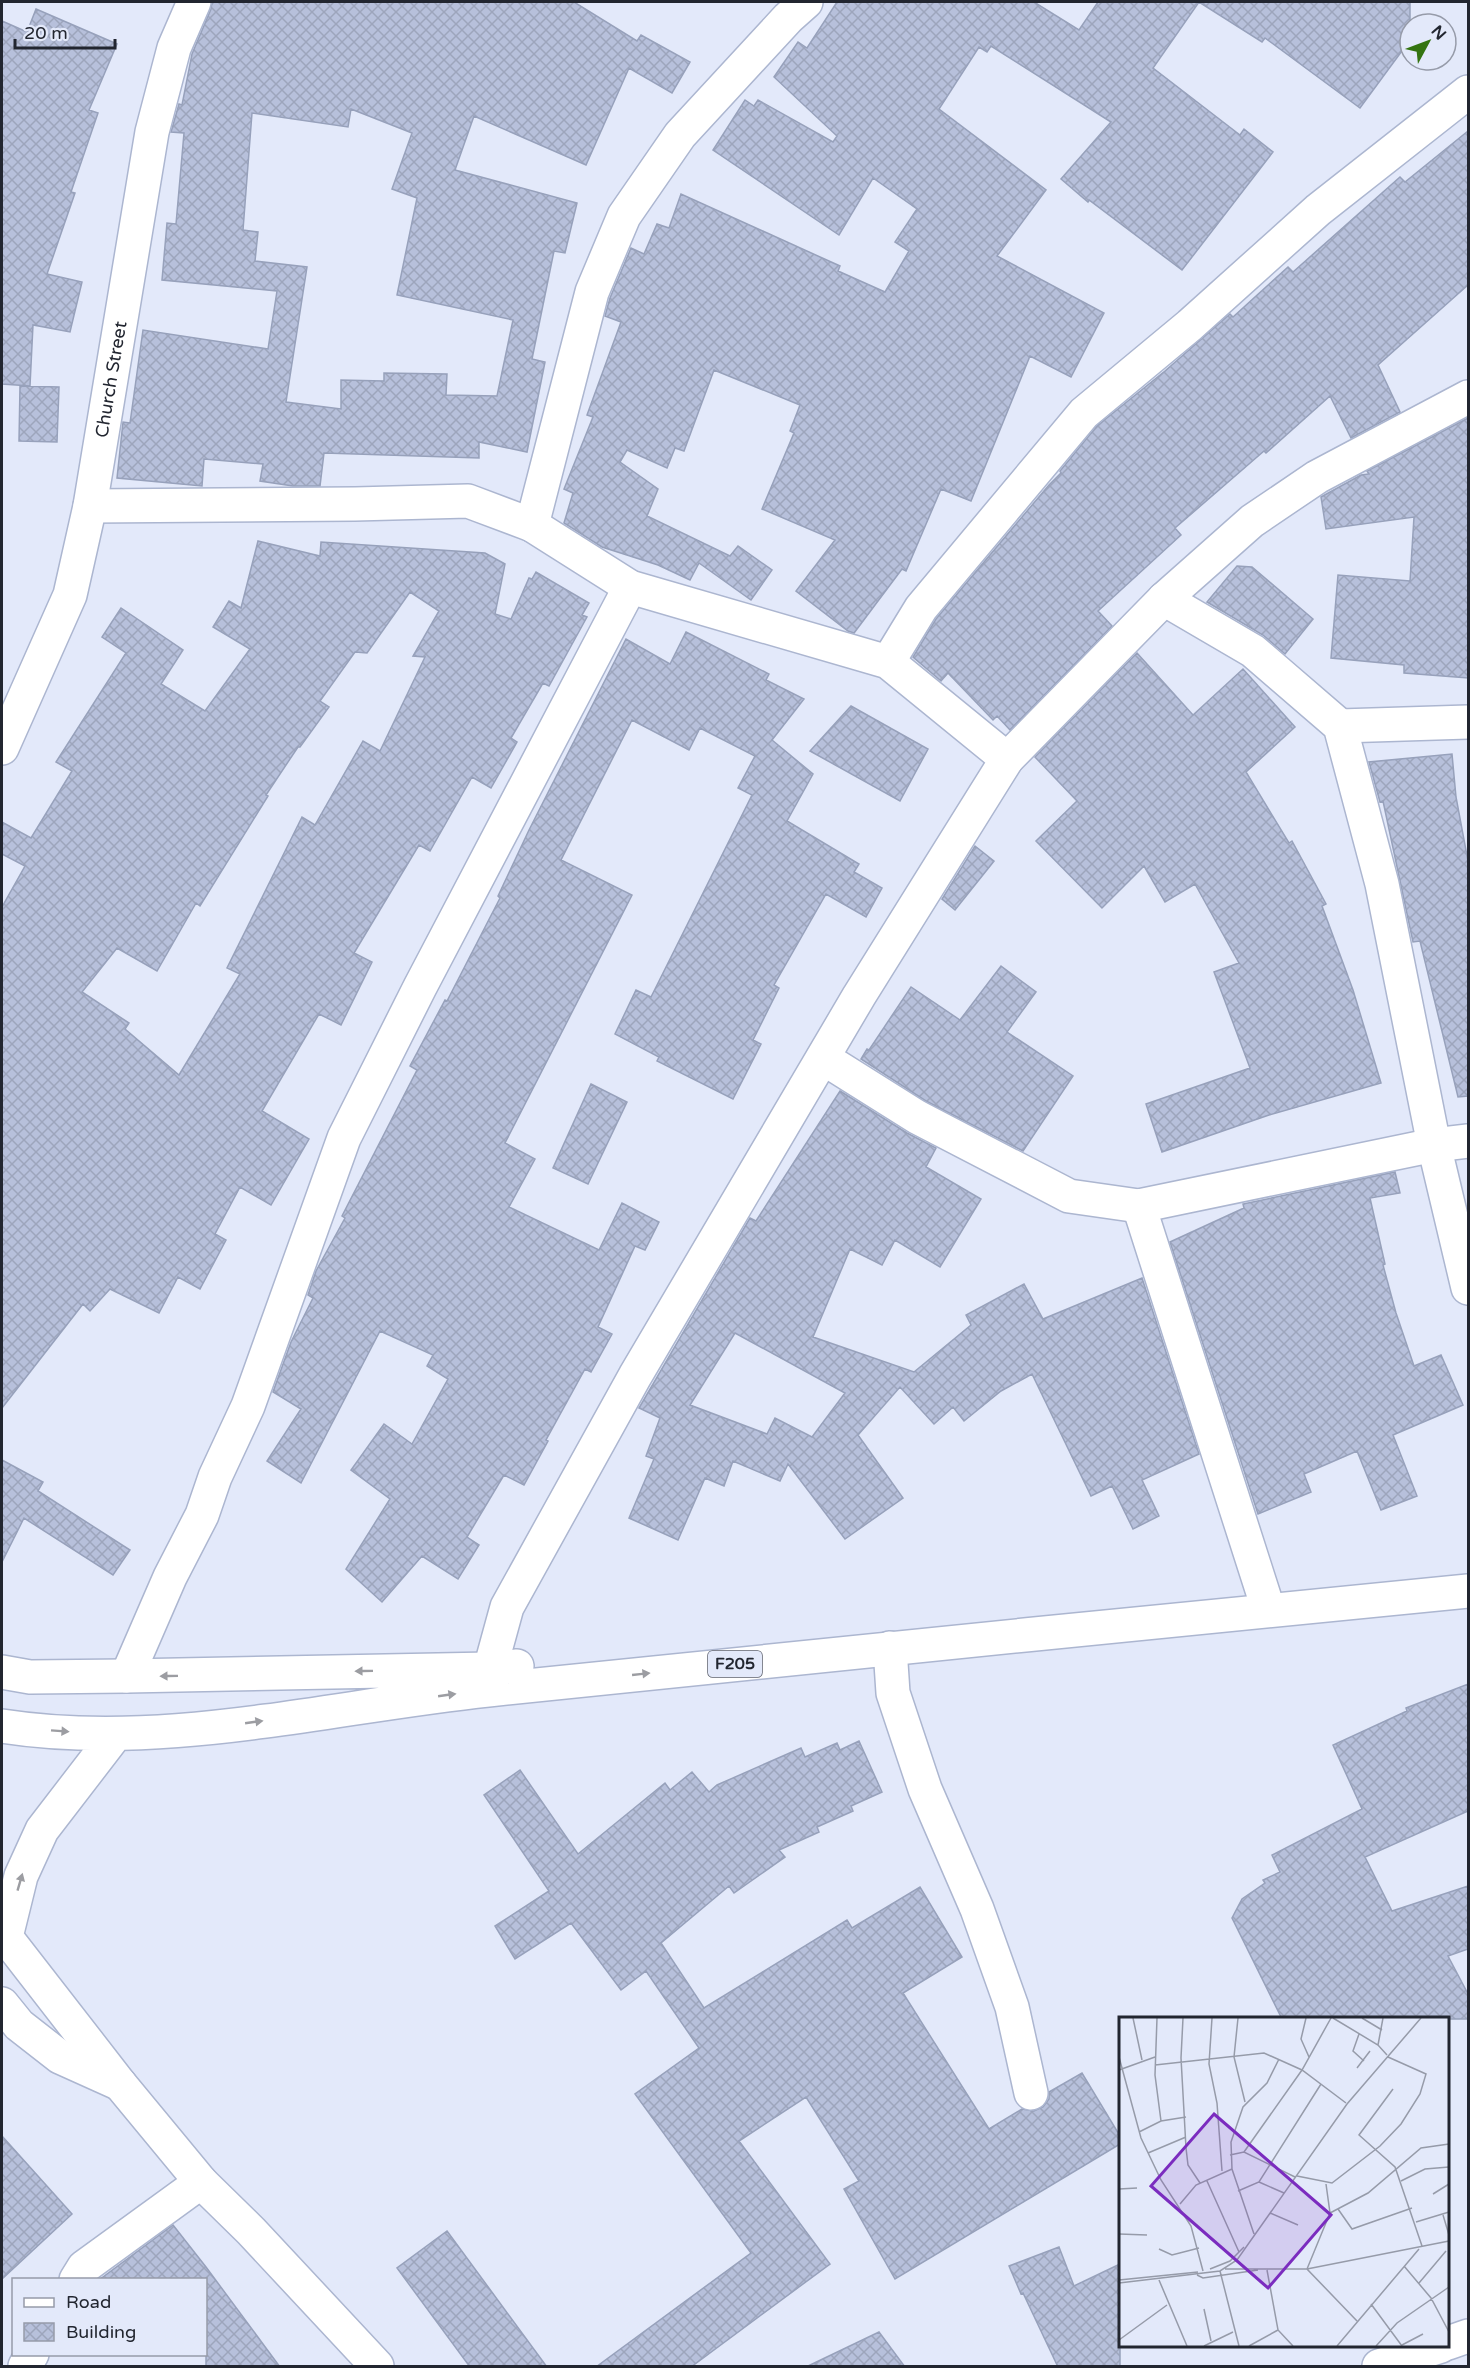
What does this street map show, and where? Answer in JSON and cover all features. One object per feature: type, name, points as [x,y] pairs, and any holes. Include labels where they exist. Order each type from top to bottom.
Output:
[{"type":"street","name":"Church Street","points":[[2,748],[70,595],[90,506],[152,132],[174,48],[194,2]]},
{"type":"street","points":[[532,525],[592,292],[624,216],[680,135],[788,18],[806,2]]},
{"type":"street","points":[[888,662],[921,608],[1084,413],[1190,325],[1318,210],[1468,92]]},
{"type":"street","points":[[490,1669],[507,1607],[636,1376],[823,1058],[1007,759],[1164,600],[1252,521],[1317,477],[1468,397]]},
{"type":"street","points":[[90,506],[468,501],[532,525],[630,587],[888,662],[1007,759]]},
{"type":"street","points":[[127,1677],[170,1577],[202,1515],[215,1477],[248,1406],[344,1137],[630,587]]},
{"type":"street","points":[[1164,600],[1253,651],[1340,726],[1382,884],[1434,1145],[1468,1288]]},
{"type":"street","points":[[1340,726],[1468,722]]},
{"type":"street","points":[[823,1058],[917,1117],[1069,1196],[1139,1206],[1434,1145],[1468,1141]]},
{"type":"street","points":[[1139,1206],[1265,1599]]},
{"type":"street","name":"F205","points":[[2,1672],[30,1677],[127,1677],[490,1669],[708,1646],[1265,1599],[1468,1579]]},
{"type":"street","name":"F205","points":[[2,1726],[115,1735],[220,1726],[459,1693],[1468,1591]]},
{"type":"street","points":[[890,1648],[894,1693],[925,1789],[977,1909],[1012,2007],[1031,2093]]},
{"type":"street","points":[[115,1735],[42,1830],[21,1876],[4,1934],[120,2084],[201,2182],[251,2231],[377,2367]]},
{"type":"street","points":[[2,2004],[20,2025],[60,2057],[120,2084]]},
{"type":"street","points":[[77,2278],[84,2267],[201,2182]]},
{"type":"street","points":[[1449,2343],[1468,2336]]},
{"type":"street","points":[[1379,2367],[1438,2347]]},
{"type":"building","points":[[212,2],[574,2],[637,41],[641,35],[690,62],[672,93],[629,68],[586,165],[474,116],[455,170],[577,203],[565,253],[554,251],[532,359],[545,362],[527,452],[479,442],[479,458],[324,453],[320,486],[293,486],[260,481],[263,464],[204,459],[202,486],[117,478],[123,422],[130,423],[143,330],[268,349],[277,291],[162,280],[167,223],[176,224],[184,133],[171,132],[179,104],[182,105],[192,54]],"holes":[[[351,109],[412,133],[392,189],[417,198],[397,295],[513,320],[497,396],[446,395],[447,374],[384,373],[384,381],[341,380],[341,409],[286,402],[307,267],[255,261],[258,232],[243,230],[252,113],[348,127]]]},
{"type":"building","points":[[837,2],[1034,2],[1079,30],[1098,2],[1199,2],[1153,68],[1240,135],[1244,129],[1273,152],[1182,270],[1089,200],[1088,202],[1061,179],[1111,122],[991,46],[987,52],[979,47],[939,109],[1046,190],[997,256],[1104,313],[1071,377],[1030,356],[971,501],[941,489],[906,571],[902,569],[854,633],[848,631],[796,591],[835,540],[762,509],[794,433],[790,431],[800,405],[714,370],[684,451],[675,448],[667,468],[627,450],[620,462],[658,489],[647,516],[730,556],[738,546],[772,570],[751,600],[699,563],[690,580],[658,565],[602,547],[564,523],[573,493],[564,489],[593,417],[587,415],[621,322],[605,316],[610,298],[631,248],[644,254],[657,224],[669,228],[681,194],[840,266],[838,271],[885,292],[909,251],[895,242],[917,209],[873,178],[839,235],[713,150],[745,100],[754,106],[758,100],[833,142],[837,136],[774,77],[798,42],[807,48]]},
{"type":"building","points":[[1199,2],[1410,2],[1410,12],[1398,12],[1398,56],[1360,108],[1265,38],[1262,42]]},
{"type":"building","points":[[36,9],[117,44],[89,110],[98,113],[71,192],[75,193],[47,274],[82,282],[70,332],[33,325],[30,386],[2,384],[2,21],[27,32]]},
{"type":"building","points":[[1468,131],[1468,285],[1378,365],[1400,412],[1351,438],[1330,396],[1266,453],[1264,451],[1175,528],[1181,535],[1098,611],[1112,626],[1010,730],[997,716],[993,720],[948,673],[941,681],[913,657],[936,619],[1061,473],[1060,471],[1097,426],[1230,314],[1233,317],[1288,267],[1293,272],[1400,177],[1405,182]]},
{"type":"building","points":[[20,386],[59,387],[57,442],[19,441]]},
{"type":"building","points":[[1468,418],[1468,678],[1404,673],[1404,665],[1331,658],[1338,575],[1410,581],[1414,517],[1326,529],[1321,497],[1361,475],[1369,474],[1367,471]]},
{"type":"building","points":[[258,541],[320,556],[321,542],[485,553],[505,564],[495,614],[511,619],[529,578],[532,579],[536,572],[589,603],[582,615],[587,617],[549,686],[543,683],[511,738],[517,742],[491,788],[472,777],[430,851],[419,845],[354,953],[372,962],[341,1025],[319,1014],[262,1111],[309,1139],[271,1205],[240,1187],[215,1234],[226,1240],[200,1289],[178,1277],[159,1313],[110,1289],[90,1311],[83,1304],[2,1408],[2,907],[25,866],[2,854],[2,822],[31,838],[72,771],[56,762],[126,653],[102,637],[121,608],[183,650],[161,684],[205,711],[250,649],[213,627],[229,601],[241,608]],"holes":[[[410,592],[439,611],[413,656],[425,657],[380,751],[363,741],[315,825],[302,817],[227,968],[240,974],[179,1075],[125,1029],[129,1023],[82,992],[117,948],[157,971],[196,903],[200,906],[268,796],[266,795],[298,747],[329,707],[320,701],[355,652],[367,653]]]},
{"type":"building","points":[[1237,566],[1252,567],[1313,619],[1285,654],[1263,635],[1207,602]]},
{"type":"building","points":[[686,632],[769,674],[766,680],[804,699],[772,740],[813,774],[787,821],[859,864],[854,872],[882,888],[866,917],[826,894],[774,985],[779,988],[753,1040],[761,1044],[733,1099],[657,1061],[659,1057],[615,1034],[636,990],[651,997],[752,795],[738,788],[755,756],[700,728],[689,750],[632,720],[561,860],[632,895],[505,1143],[535,1159],[509,1207],[599,1250],[622,1203],[659,1222],[645,1250],[635,1246],[598,1327],[612,1334],[591,1372],[585,1369],[524,1485],[504,1475],[467,1537],[479,1545],[458,1579],[422,1556],[382,1602],[346,1569],[390,1499],[351,1470],[384,1424],[412,1444],[448,1379],[427,1366],[433,1355],[380,1331],[301,1483],[267,1461],[301,1409],[273,1392],[291,1342],[313,1298],[308,1295],[316,1271],[345,1218],[342,1216],[417,1070],[410,1066],[445,1000],[447,1001],[500,898],[498,896],[529,830],[626,639],[670,664]]},
{"type":"building","points":[[1137,653],[1193,715],[1243,669],[1295,727],[1246,772],[1289,843],[1292,841],[1326,904],[1322,906],[1353,990],[1381,1083],[1269,1115],[1162,1152],[1146,1104],[1250,1068],[1214,972],[1239,963],[1195,884],[1165,902],[1144,866],[1102,908],[1036,841],[1077,801],[1035,757]]},
{"type":"building","points":[[851,706],[928,749],[900,801],[810,751]]},
{"type":"building","points":[[1452,754],[1456,797],[1468,861],[1468,1096],[1458,1097],[1420,941],[1413,942],[1383,801],[1380,802],[1369,762]]},
{"type":"building","points":[[975,846],[994,861],[955,910],[942,899]]},
{"type":"building","points":[[1001,966],[1036,992],[1007,1032],[1073,1076],[1023,1151],[926,1101],[861,1059],[911,987],[960,1020]]},
{"type":"building","points":[[591,1084],[627,1102],[588,1184],[553,1168]]},
{"type":"building","points":[[840,1091],[907,1133],[936,1148],[926,1167],[981,1199],[940,1267],[895,1240],[882,1265],[850,1249],[813,1337],[914,1372],[971,1325],[966,1315],[1024,1284],[1043,1319],[1142,1278],[1199,1454],[1142,1480],[1159,1516],[1133,1529],[1112,1486],[1091,1496],[1032,1374],[1001,1391],[964,1421],[953,1407],[934,1424],[900,1387],[858,1435],[903,1498],[845,1539],[788,1464],[780,1481],[733,1461],[724,1486],[705,1478],[678,1540],[629,1518],[654,1459],[646,1456],[660,1418],[639,1408],[750,1218],[756,1221]],"holes":[[[735,1333],[845,1393],[812,1437],[775,1418],[767,1434],[690,1405]]]},
{"type":"building","points":[[1395,1172],[1400,1193],[1370,1198],[1385,1264],[1383,1265],[1396,1313],[1414,1366],[1441,1355],[1463,1405],[1393,1435],[1417,1496],[1381,1510],[1357,1451],[1304,1474],[1311,1492],[1258,1514],[1170,1242],[1244,1208],[1243,1204]]},
{"type":"building","points":[[2,1460],[43,1482],[38,1491],[130,1550],[113,1575],[24,1518],[2,1562]]},
{"type":"building","points":[[1468,1684],[1468,1811],[1365,1857],[1392,1911],[1468,1886],[1468,1949],[1448,1956],[1468,1994],[1468,2019],[1281,2017],[1232,1918],[1242,1899],[1265,1883],[1263,1880],[1280,1872],[1272,1855],[1362,1809],[1333,1745],[1407,1711],[1406,1708]]},
{"type":"building","points":[[859,1741],[882,1792],[851,1806],[853,1811],[817,1827],[819,1832],[779,1850],[785,1857],[734,1893],[729,1886],[661,1943],[704,2008],[847,1920],[852,1928],[920,1887],[962,1957],[903,1993],[989,2129],[1022,2109],[1034,2111],[1043,2107],[1049,2099],[1049,2092],[1082,2073],[1119,2134],[1119,2145],[895,2279],[844,2189],[859,2181],[806,2097],[739,2141],[830,2264],[691,2367],[596,2367],[751,2253],[635,2094],[699,2048],[646,1971],[621,1990],[571,1923],[515,1959],[495,1926],[549,1891],[484,1795],[520,1770],[578,1854],[665,1783],[670,1790],[692,1772],[709,1792],[717,1785],[801,1748],[805,1757],[837,1743],[840,1750]]},
{"type":"building","points":[[2,2136],[72,2214],[2,2279]]},
{"type":"building","points":[[173,2225],[280,2367],[206,2367],[207,2278],[102,2278]]},
{"type":"building","points":[[447,2231],[547,2367],[470,2367],[397,2268]]},
{"type":"building","points":[[1059,2247],[1074,2286],[1119,2264],[1120,2367],[1058,2367],[1009,2266]]},
{"type":"building","points":[[879,2332],[905,2367],[806,2367]]}]
